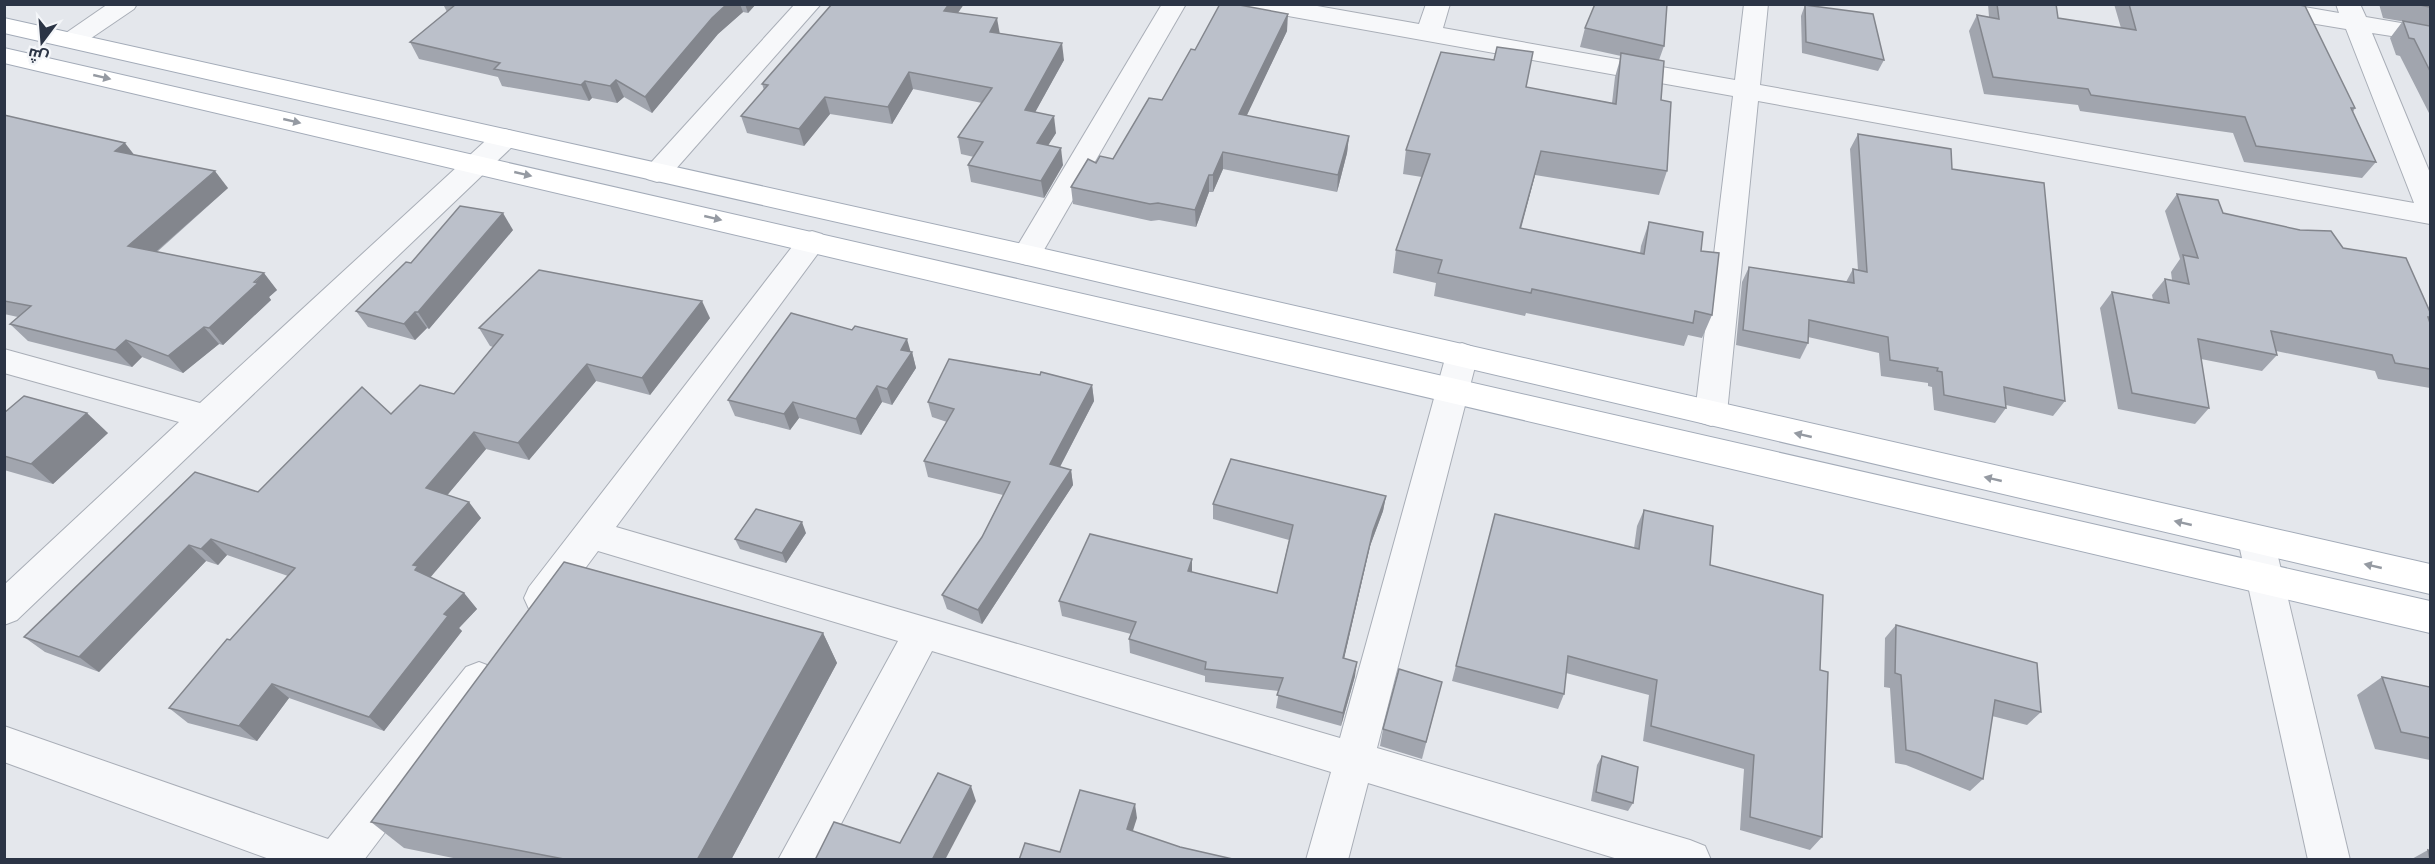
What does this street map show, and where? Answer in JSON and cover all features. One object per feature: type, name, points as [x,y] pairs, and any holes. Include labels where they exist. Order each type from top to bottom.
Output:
[{"type":"main road","points":[[4,25],[1027,255],[2430,579]]},
{"type":"main road","points":[[4,55],[2430,617]]},
{"type":"street","points":[[72,40],[125,4]]},
{"type":"street","points":[[657,173],[809,4]]},
{"type":"street","points":[[1027,255],[1174,4]]},
{"type":"street","points":[[1260,4],[2430,215]]},
{"type":"street","points":[[1429,33],[1438,4]]},
{"type":"street","points":[[1711,413],[1756,4]]},
{"type":"street","points":[[2239,4],[2352,14],[2430,35]]},
{"type":"street","points":[[2352,14],[2430,206]]},
{"type":"street","points":[[4,609],[505,138]]},
{"type":"street","points":[[519,627],[812,241]]},
{"type":"street","points":[[1327,860],[1462,356]]},
{"type":"street","points":[[4,361],[206,417]]},
{"type":"street","points":[[591,534],[1690,860]]},
{"type":"street","points":[[2256,540],[2329,860]]},
{"type":"street","points":[[799,860],[923,632]]},
{"type":"street","points":[[338,860],[497,655]]},
{"type":"street","points":[[4,744],[330,860]]},
{"type":"building","points":[[453,4],[727,4],[712,18],[645,97],[616,80],[610,86],[585,81],[581,85],[494,69],[500,63],[410,42],[455,5]]},
{"type":"building","points":[[832,4],[949,4],[944,11],[997,18],[990,32],[1062,43],[1025,110],[1054,116],[1037,143],[1061,148],[1041,181],[968,165],[983,142],[958,137],[992,88],[909,72],[888,107],[825,97],[799,129],[741,116],[768,85],[762,84]]},
{"type":"building","points":[[1220,4],[1234,4],[1288,14],[1239,114],[1349,136],[1338,175],[1223,152],[1213,175],[1209,175],[1195,210],[1158,203],[1150,204],[1071,187],[1088,159],[1096,163],[1100,156],[1113,159],[1149,98],[1162,100],[1191,49],[1195,50]]},
{"type":"building","points":[[1595,4],[1667,4],[1664,46],[1585,28]]},
{"type":"building","points":[[1997,4],[2056,4],[2058,18],[2136,30],[2129,4],[2294,4],[2305,6],[2355,108],[2351,108],[2376,162],[2256,146],[2245,117],[2091,95],[2088,89],[1993,77],[1977,15],[1999,19]]},
{"type":"building","points":[[1805,5],[1873,14],[1884,60],[1806,42]]},
{"type":"building","points":[[2403,21],[2430,26],[2430,71],[2414,39],[2409,38]]},
{"type":"building","points":[[1497,47],[1533,52],[1526,87],[1616,104],[1621,53],[1664,61],[1661,100],[1671,102],[1667,171],[1541,151],[1520,228],[1644,254],[1649,222],[1703,232],[1701,251],[1719,253],[1712,315],[1695,311],[1693,323],[1532,289],[1531,293],[1438,273],[1442,260],[1396,250],[1430,154],[1406,150],[1441,52],[1494,60]]},
{"type":"building","points":[[4,115],[125,143],[115,151],[215,171],[128,246],[264,273],[254,282],[258,283],[209,328],[204,327],[168,356],[126,340],[115,350],[10,324],[31,306],[4,301]]},
{"type":"building","points":[[1858,134],[1951,149],[1952,169],[2044,183],[2065,401],[2004,387],[2006,408],[1944,395],[1942,372],[1937,371],[1938,368],[1890,360],[1888,337],[1809,320],[1808,343],[1743,330],[1749,267],[1854,283],[1853,269],[1867,272]]},
{"type":"building","points":[[2177,194],[2218,200],[2223,213],[2300,230],[2331,231],[2343,248],[2406,258],[2430,312],[2430,317],[2428,317],[2430,369],[2395,363],[2392,355],[2271,331],[2277,355],[2198,339],[2209,408],[2132,393],[2112,292],[2169,303],[2165,279],[2189,284],[2183,255],[2198,258]]},
{"type":"building","points":[[460,206],[503,213],[418,312],[415,312],[404,324],[356,311],[406,262],[411,263]]},
{"type":"building","points":[[539,270],[702,301],[642,378],[587,364],[518,443],[474,432],[426,488],[469,502],[413,565],[418,566],[415,570],[464,593],[444,614],[448,616],[369,717],[272,684],[239,726],[169,708],[227,639],[230,640],[295,568],[211,539],[201,549],[189,545],[79,657],[24,637],[195,472],[258,492],[362,387],[391,414],[420,385],[454,394],[503,335],[479,328]]},
{"type":"building","points":[[791,313],[852,330],[855,326],[907,339],[901,350],[912,352],[887,389],[877,386],[856,419],[793,402],[784,414],[728,400]]},
{"type":"building","points":[[949,359],[1040,375],[1041,372],[1092,385],[1050,464],[1071,470],[978,610],[942,595],[982,537],[1010,482],[924,461],[954,409],[928,402]]},
{"type":"building","points":[[24,396],[87,413],[31,464],[4,456],[4,413]]},
{"type":"building","points":[[1231,459],[1386,496],[1373,531],[1343,658],[1357,662],[1343,713],[1277,695],[1283,678],[1205,669],[1206,662],[1129,639],[1136,622],[1059,601],[1090,534],[1192,559],[1188,571],[1277,593],[1293,525],[1213,504]]},
{"type":"building","points":[[756,509],[802,522],[782,553],[735,539]]},
{"type":"building","points":[[1644,510],[1713,526],[1710,565],[1823,595],[1820,670],[1828,672],[1822,837],[1750,817],[1754,755],[1651,726],[1657,680],[1568,656],[1564,694],[1456,666],[1495,514],[1639,549]]},
{"type":"building","points":[[564,562],[823,633],[697,860],[569,860],[371,822]]},
{"type":"building","points":[[1896,625],[2037,663],[2041,712],[1995,700],[1983,779],[1906,750],[1901,675],[1895,673]]},
{"type":"building","points":[[1399,669],[1442,682],[1426,742],[1383,729]]},
{"type":"building","points":[[2382,677],[2430,687],[2430,738],[2401,732]]},
{"type":"building","points":[[1602,756],[1638,767],[1633,803],[1596,792]]},
{"type":"building","points":[[938,773],[971,786],[932,860],[815,860],[834,822],[900,843]]},
{"type":"building","points":[[1080,790],[1135,804],[1127,829],[1180,847],[1237,860],[1019,860],[1025,843],[1060,852]]}]
